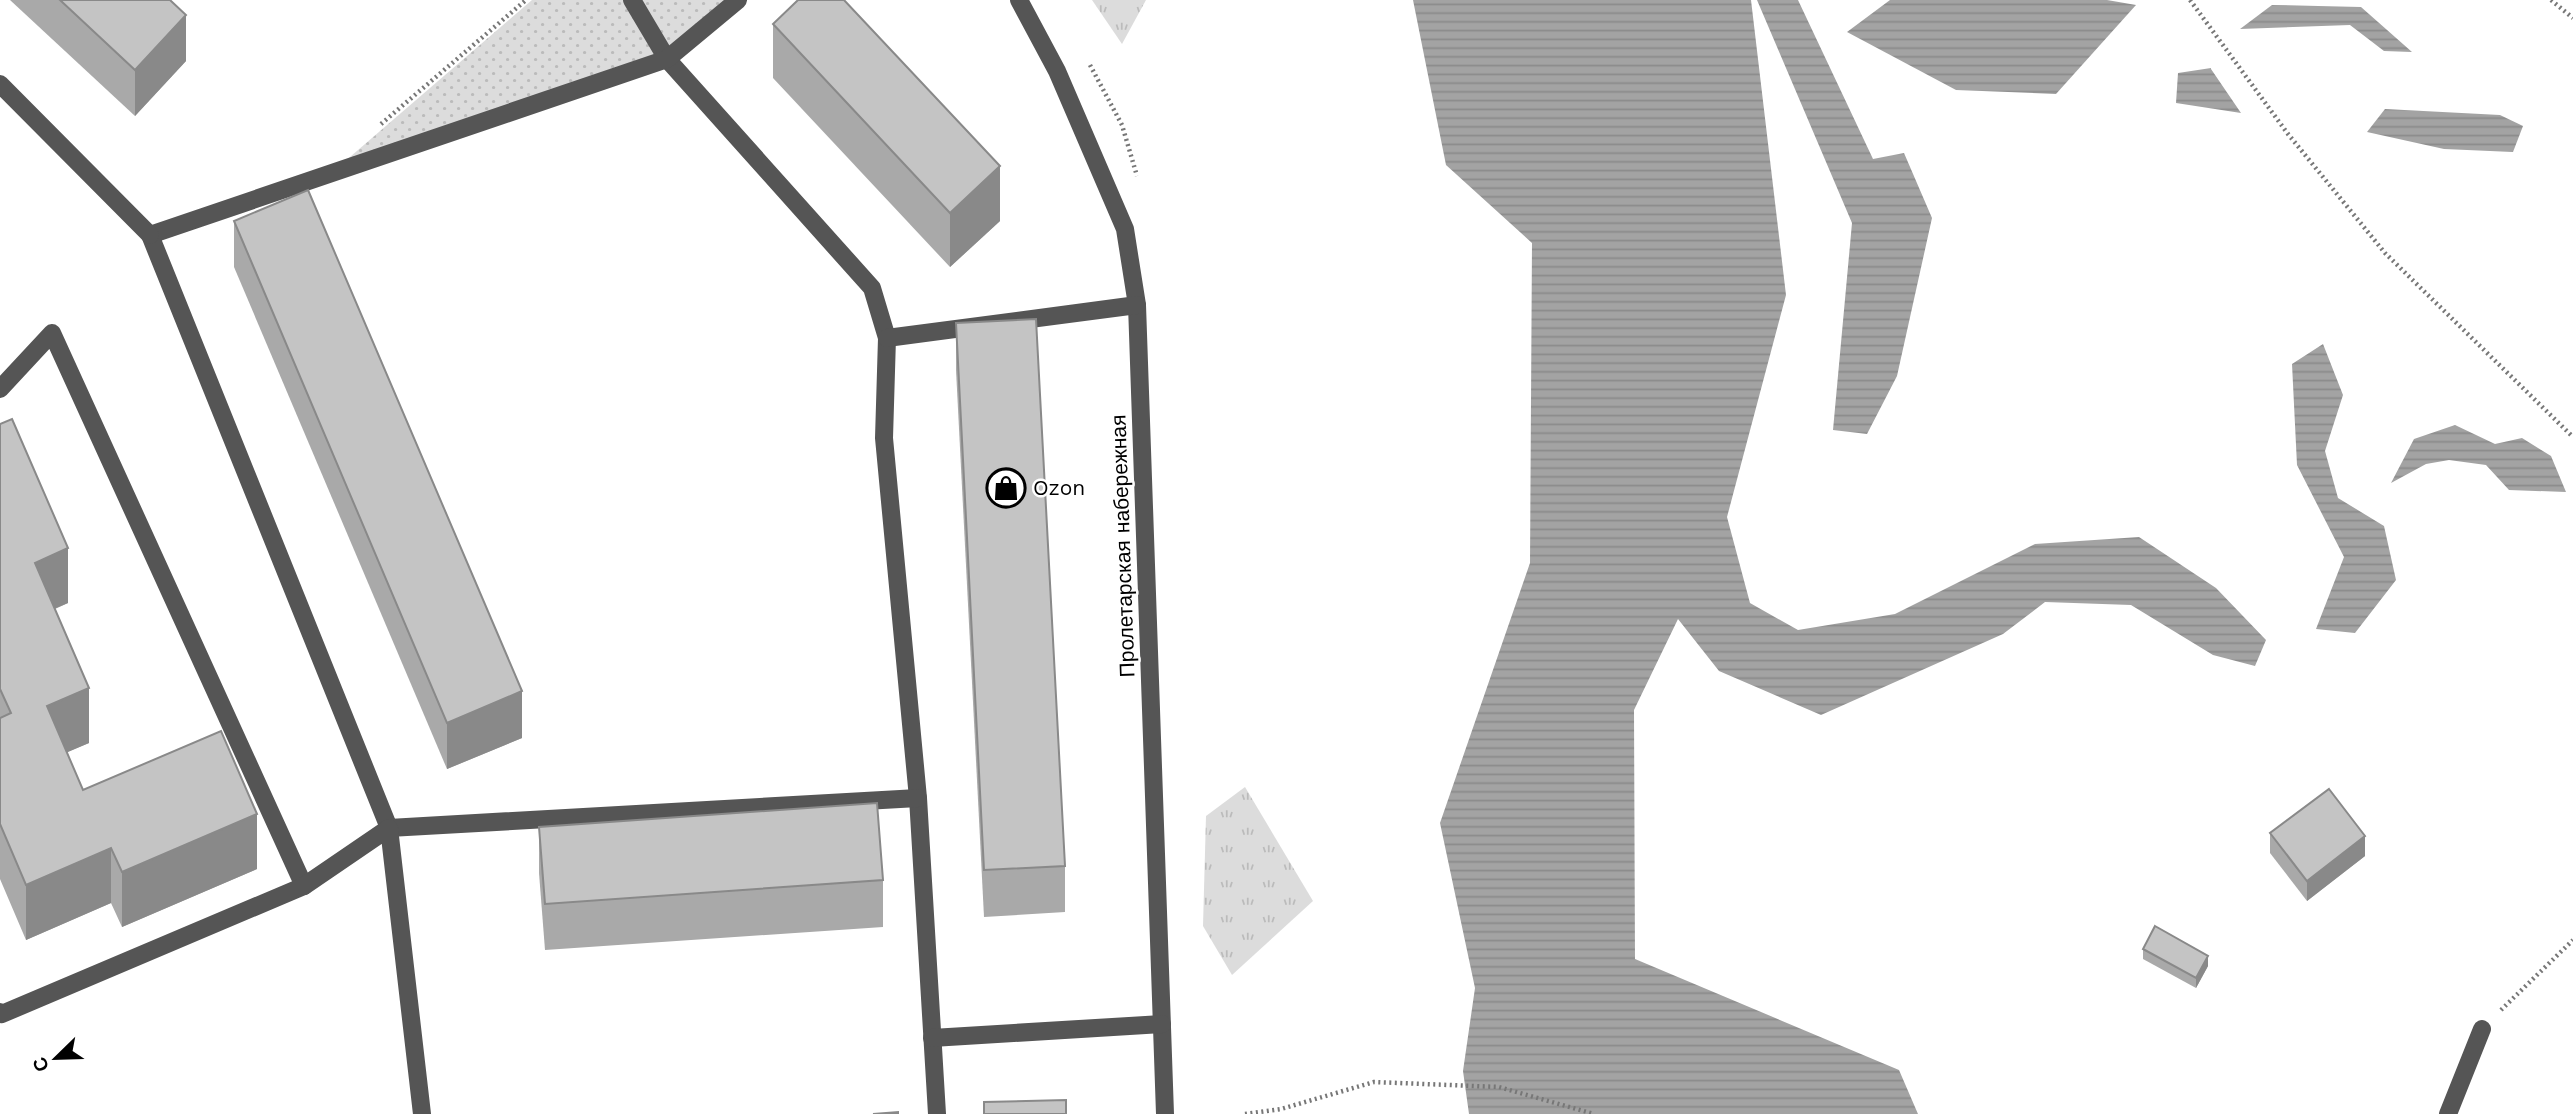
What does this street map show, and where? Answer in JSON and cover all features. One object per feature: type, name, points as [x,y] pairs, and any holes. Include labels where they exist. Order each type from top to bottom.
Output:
[{"type":"street","points":[[632,0],[667,59],[872,288],[887,338],[884,438],[918,798],[937,1114]]},
{"type":"street","points":[[150,235],[667,59],[737,0]]},
{"type":"street","name":"Пролетарская набережная","points":[[1019,0],[1057,71],[1125,229],[1137,305],[1165,1114]]},
{"type":"street","points":[[0,84],[150,235],[389,828],[422,1114]]},
{"type":"street","points":[[887,338],[1137,305]]},
{"type":"street","points":[[0,389],[52,333],[304,886]]},
{"type":"street","points":[[0,1012],[2,1014],[304,886],[389,828],[918,798]]},
{"type":"street","points":[[932,1038],[1162,1024]]},
{"type":"street","points":[[2448,1114],[2482,1029]]},
{"type":"path","points":[[370,133],[526,0]]},
{"type":"path","points":[[2190,0],[2288,134],[2385,253],[2573,437]]},
{"type":"path","points":[[2551,0],[2573,18]]},
{"type":"path","points":[[2482,1029],[2573,940]]},
{"type":"path","points":[[1245,1114],[1281,1109],[1374,1082],[1499,1087],[1594,1114]]},
{"type":"green space","points":[[532,0],[628,0],[662,56],[336,169]]},
{"type":"green space","points":[[635,0],[734,0],[667,54]]},
{"type":"green space","points":[[1092,0],[1146,0],[1122,44]]},
{"type":"green space","points":[[1245,787],[1313,901],[1232,975],[1203,926],[1206,816]]},
{"type":"shaded area","points":[[1413,0],[1751,0],[1786,295],[1727,517],[1750,603],[1798,630],[1895,614],[2035,544],[2139,537],[2216,588],[2266,640],[2255,666],[2213,655],[2131,605],[2045,602],[2003,634],[1821,715],[1719,671],[1678,619],[1634,710],[1635,959],[1899,1070],[1918,1114],[1469,1114],[1463,1071],[1475,988],[1440,823],[1530,563],[1532,243],[1446,165]]},
{"type":"shaded area","points":[[1757,0],[1798,0],[1873,159],[1904,153],[1932,218],[1897,376],[1867,434],[1833,430],[1852,223]]},
{"type":"shaded area","points":[[1890,0],[2107,0],[2136,5],[2056,94],[1956,90],[1847,32]]},
{"type":"shaded area","points":[[2272,5],[2361,7],[2412,52],[2384,51],[2350,25],[2240,29]]},
{"type":"shaded area","points":[[2211,68],[2241,113],[2176,103],[2178,73]]},
{"type":"shaded area","points":[[2385,109],[2500,115],[2523,126],[2513,152],[2444,149],[2367,132]]},
{"type":"shaded area","points":[[2323,344],[2343,395],[2325,451],[2338,498],[2384,526],[2396,580],[2355,633],[2316,629],[2344,557],[2297,465],[2292,364]]},
{"type":"shaded area","points":[[2455,425],[2495,444],[2522,438],[2551,456],[2566,492],[2509,490],[2486,465],[2449,460],[2426,464],[2391,483],[2414,439]]},
{"type":"building","points":[[60,0],[170,0],[186,15],[135,70]]},
{"type":"building","points":[[798,0],[844,0],[1000,166],[950,213],[773,24]]},
{"type":"building","points":[[308,190],[522,691],[447,723],[234,221]]},
{"type":"building","points":[[1036,319],[1065,866],[984,870],[956,323]]},
{"type":"building","points":[[12,419],[68,548],[35,563],[89,688],[47,706],[83,790],[221,731],[257,814],[122,872],[111,848],[26,885],[0,824],[0,718],[11,713],[0,689],[0,424]]},
{"type":"building","points":[[2329,789],[2365,836],[2307,881],[2270,833]]},
{"type":"building","points":[[877,803],[883,880],[545,904],[539,827]]},
{"type":"building","points":[[2155,926],[2208,956],[2196,978],[2143,949]]},
{"type":"building","points":[[1066,1100],[1066,1114],[984,1114],[984,1102]]},
{"type":"place","name":"Ozon","points":[[1006,488]]}]
